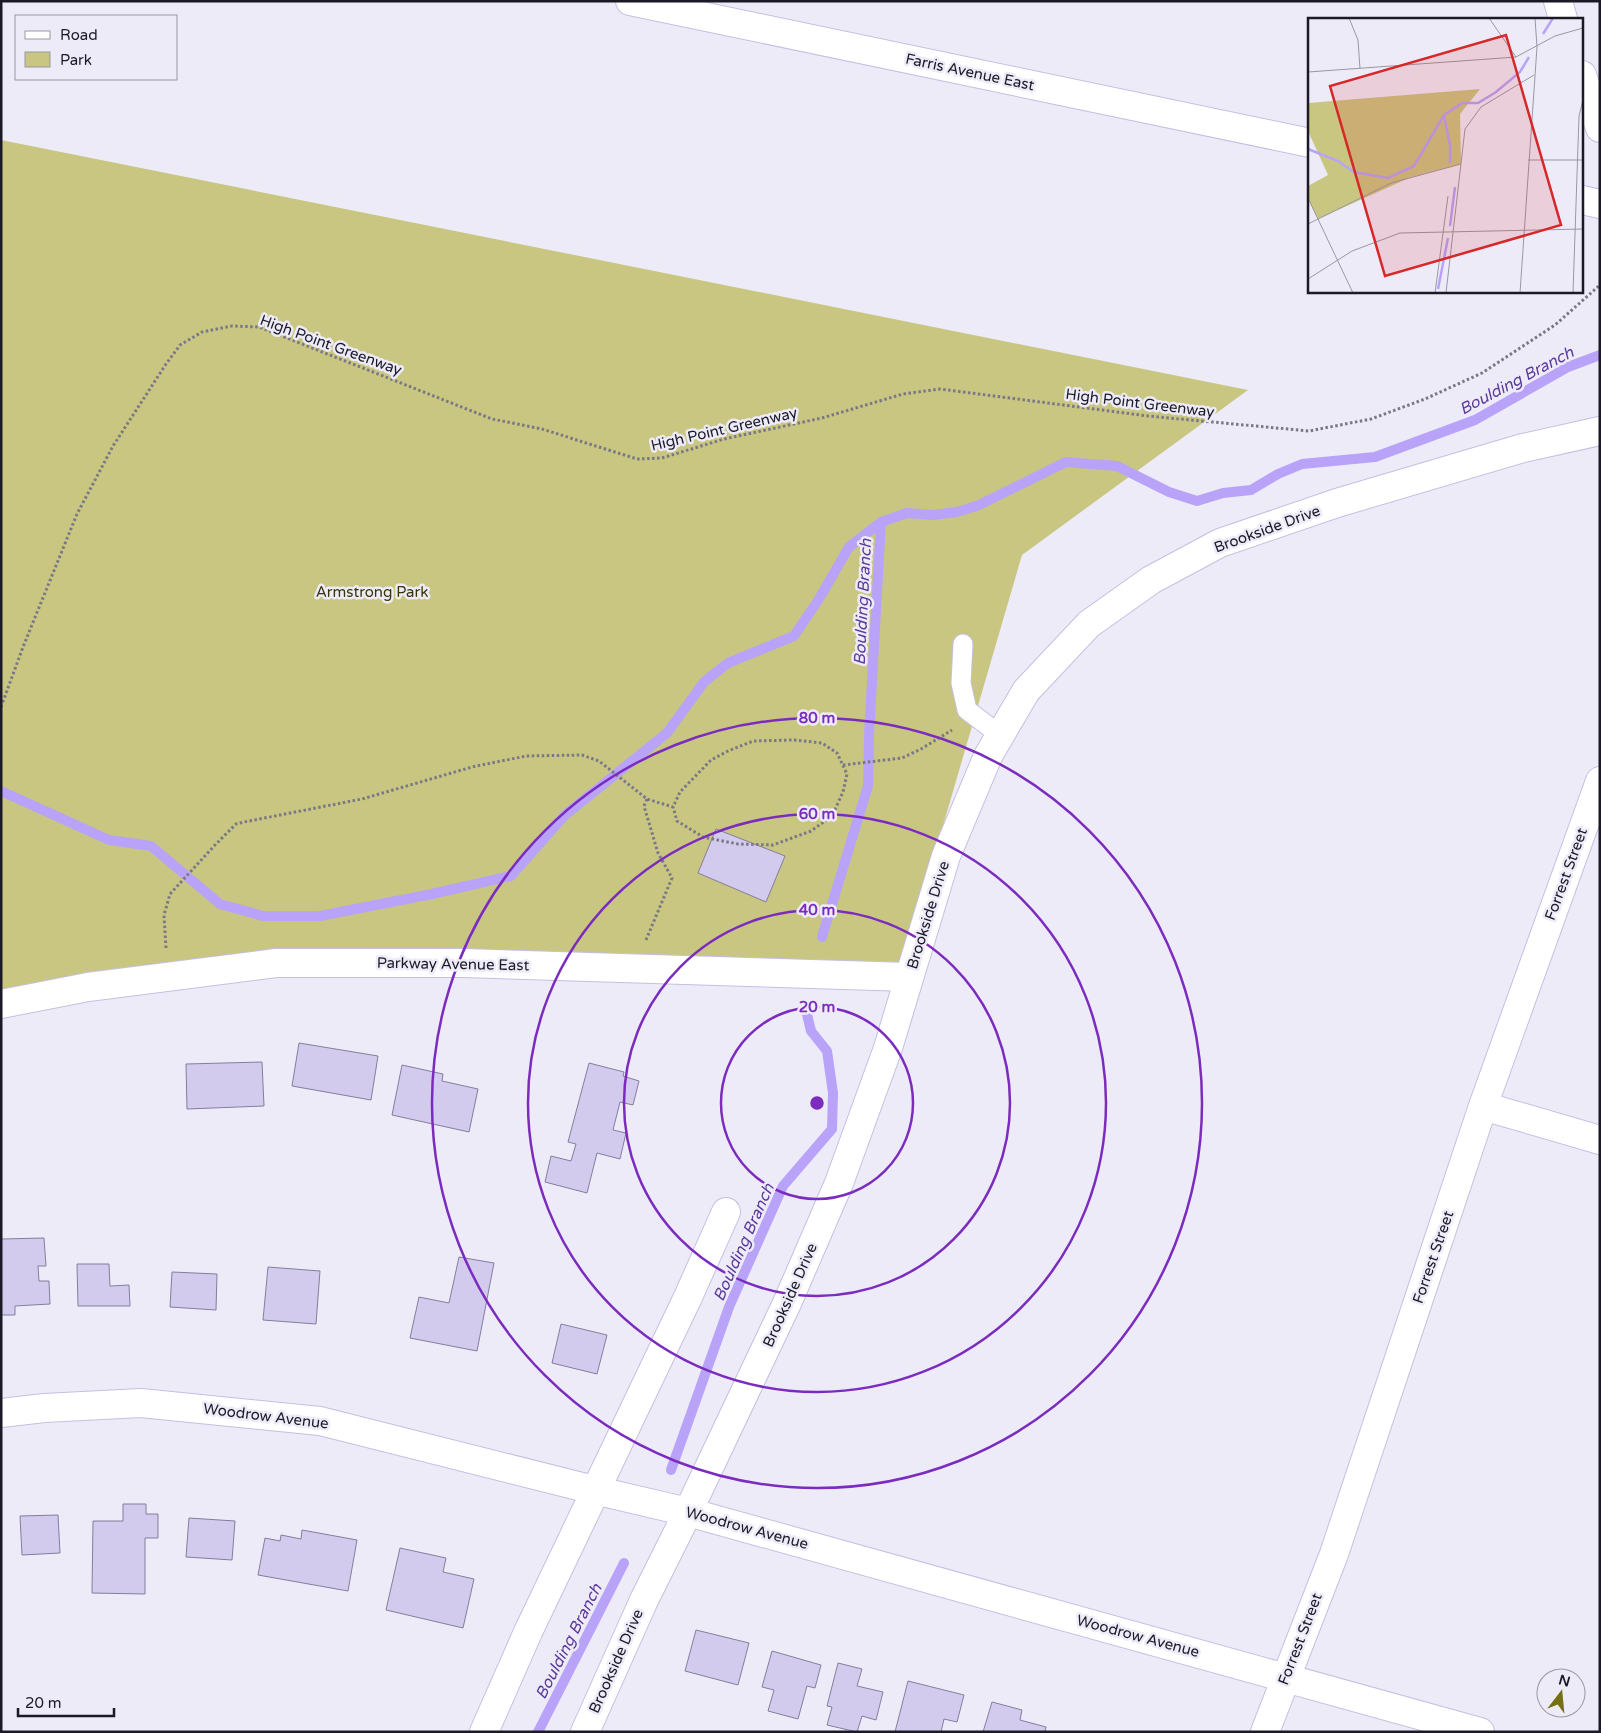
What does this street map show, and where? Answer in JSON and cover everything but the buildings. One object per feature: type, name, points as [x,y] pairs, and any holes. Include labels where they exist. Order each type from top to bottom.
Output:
[{"type":"street","name":"Farris Avenue East","points":[[630,1],[1308,143]]},
{"type":"street","points":[[1558,1],[1563,18]]},
{"type":"street","points":[[1584,81],[1600,128]]},
{"type":"street","points":[[1584,200],[1600,204]]},
{"type":"street","name":"Brookside Drive","points":[[585,1732],[644,1600],[788,1302],[839,1183],[888,1048],[946,856],[988,756],[1026,691],[1089,624],[1152,580],[1220,544],[1337,503],[1505,453],[1600,431]]},
{"type":"street","name":"Forrest Street","points":[[1265,1732],[1334,1554],[1484,1106],[1600,781]]},
{"type":"street","name":"Parkway Avenue East","points":[[1,1004],[88,988],[276,963],[463,963],[908,977]]},
{"type":"street","points":[[1484,1106],[1600,1140]]},
{"type":"street","points":[[484,1732],[594,1490],[688,1297],[726,1212]]},
{"type":"street","name":"Woodrow Avenue","points":[[1,1413],[44,1408],[141,1403],[320,1421],[688,1512],[1480,1732]]},
{"type":"lane","points":[[963,644],[961,683],[967,710],[1000,736]]},
{"type":"path","name":"High Point Greenway","points":[[1,707],[23,647],[77,514],[113,446],[180,345],[202,332],[232,326],[259,327],[492,419],[542,430],[637,460],[662,458],[724,438],[822,418],[903,394],[940,389],[1148,416],[1309,431],[1370,419],[1425,399],[1482,373],[1555,325],[1600,285]]},
{"type":"path","points":[[843,765],[902,758],[953,730],[967,710]]},
{"type":"path","points":[[794,740],[822,743],[837,753],[847,774],[843,792],[832,816],[811,831],[773,845],[738,844],[703,838],[677,821],[673,807],[680,792],[711,760],[753,741],[794,740]]},
{"type":"path","points":[[168,977],[164,915],[170,894],[236,824],[362,799],[472,767],[526,756],[582,756],[600,761],[647,799],[673,807]]},
{"type":"path","points":[[634,968],[672,878],[656,846],[644,806],[647,799]]},
{"type":"green space","name":"Armstrong Park","points":[[1,140],[1248,390],[1022,555],[928,877],[908,977],[276,963],[1,1005]]},
{"type":"waterway","points":[[1,791],[109,840],[151,846],[220,904],[263,916],[320,916],[511,876],[565,815],[667,733],[704,682],[728,663],[794,636],[819,599],[849,547],[881,522],[907,513],[933,515],[957,512],[979,505],[1066,462],[1117,466],[1169,492],[1197,501],[1223,493],[1251,490],[1278,474],[1302,464],[1375,457],[1475,420],[1568,367],[1600,355]]},
{"type":"waterway","name":"Boulding Branch","points":[[822,937],[868,786],[869,735],[881,522]]},
{"type":"waterway","name":"Boulding Branch","points":[[671,1470],[729,1307],[783,1186],[832,1129],[833,1093],[827,1051],[811,1031],[806,1010]]},
{"type":"waterway","name":"Boulding Branch","points":[[538,1732],[624,1563]]}]
